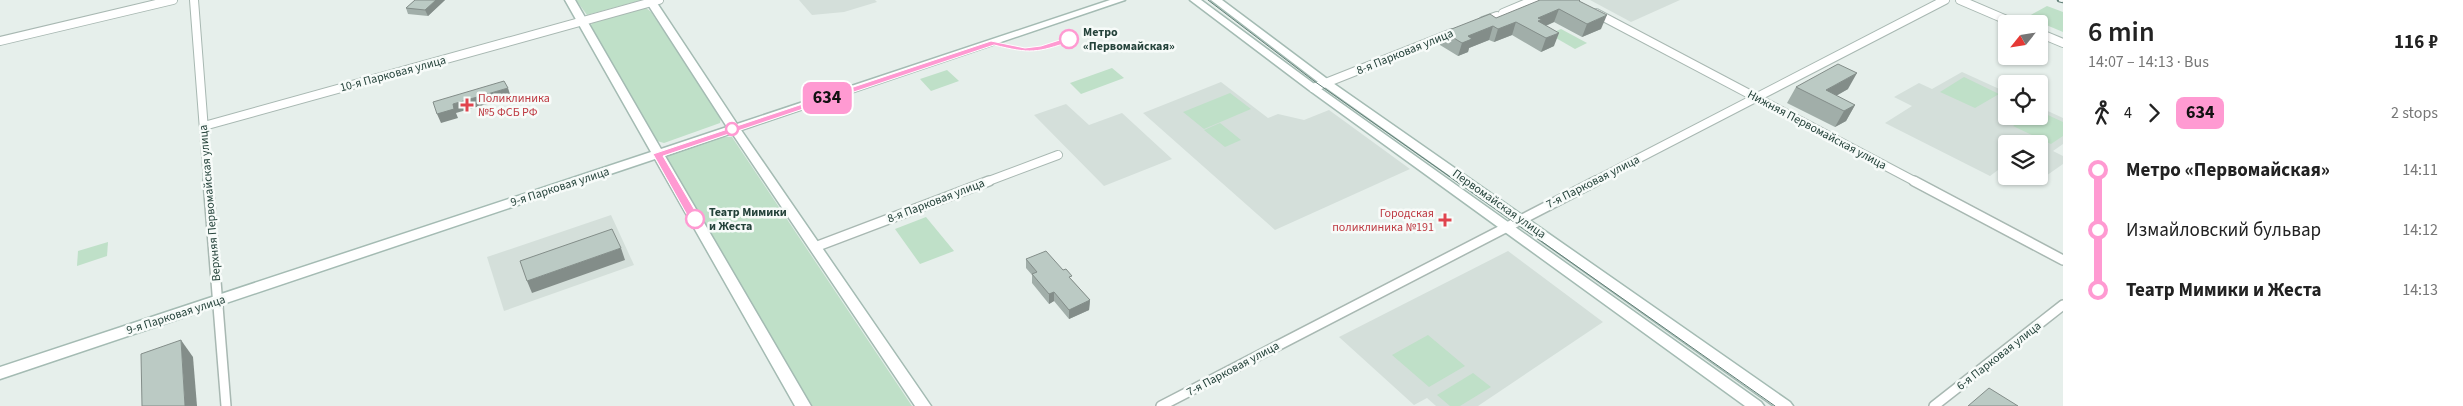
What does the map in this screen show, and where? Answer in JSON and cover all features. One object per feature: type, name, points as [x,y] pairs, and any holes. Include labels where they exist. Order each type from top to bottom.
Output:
[{"type":"main road","points":[[570,0],[803,406]]},
{"type":"main road","name":"9-я Парковая улица","points":[[0,373],[1120,0]]},
{"type":"main road","name":"Первомайская улица","points":[[1195,0],[1505,227],[1756,406]]},
{"type":"main road","name":"Первомайская улица","points":[[1216,0],[1326,83],[1785,406]]},
{"type":"main road","points":[[653,1],[814,247],[923,406]]},
{"type":"street","points":[[0,41],[173,0]]},
{"type":"street","name":"Верхняя Первомайская улица","points":[[194,0],[226,406]]},
{"type":"street","points":[[1478,23],[1534,0]]},
{"type":"street","name":"7-я Парковая улица","points":[[1161,406],[1945,0]]},
{"type":"street","points":[[1960,0],[1998,16]]},
{"type":"street","name":"10-я Парковая улица","points":[[204,126],[653,1]]},
{"type":"street","name":"Нижняя Первомайская улица","points":[[1588,9],[2063,260]]},
{"type":"street","name":"8-я Парковая улица","points":[[1313,88],[1461,30]]},
{"type":"street","points":[[2048,37],[2063,43]]},
{"type":"street","name":"8-я Парковая улица","points":[[814,247],[1058,155]]},
{"type":"street","name":"6-я Парковая улица","points":[[1934,406],[2063,305]]},
{"type":"shaded area","points":[[799,0],[875,0],[877,2],[844,12],[812,15]]},
{"type":"shaded area","points":[[1590,0],[1680,0],[1631,22]]},
{"type":"shaded area","points":[[1962,72],[1998,88],[1998,125],[2048,125],[2048,111],[2063,118],[2063,144],[2053,151],[2063,156],[2063,164],[2048,174],[2048,135],[1998,135],[1998,170],[1990,176],[1885,123],[1912,106],[1894,97],[1919,83],[1932,89]]},
{"type":"shaded area","points":[[1221,82],[1268,118],[1278,114],[1304,120],[1329,110],[1410,169],[1275,230],[1143,113]]},
{"type":"shaded area","points":[[1066,104],[1089,125],[1122,113],[1172,159],[1104,186],[1034,115]]},
{"type":"shaded area","points":[[611,215],[634,265],[504,311],[487,257]]},
{"type":"shaded area","points":[[1508,251],[1603,322],[1478,406],[1436,406],[1427,398],[1414,405],[1339,337]]},
{"type":"green space","points":[[576,0],[642,0],[587,15]]},
{"type":"green space","points":[[2047,6],[2063,12],[2063,32],[2048,26],[2048,15],[2031,15]]},
{"type":"green space","points":[[645,7],[651,12],[721,117],[720,123],[664,143],[657,141],[590,26],[594,21]]},
{"type":"green space","points":[[1561,29],[1587,43],[1575,49],[1549,34]]},
{"type":"green space","points":[[1112,68],[1124,78],[1081,94],[1070,83]]},
{"type":"green space","points":[[947,70],[959,81],[931,91],[920,79]]},
{"type":"green space","points":[[1964,77],[1998,95],[1975,108],[1940,92]]},
{"type":"green space","points":[[1230,93],[1251,109],[1204,129],[1183,112]]},
{"type":"green space","points":[[2048,115],[2063,122],[2063,136],[2051,144],[2048,143],[2048,135],[2032,135],[2013,126],[2048,125]]},
{"type":"green space","points":[[1220,123],[1241,140],[1225,147],[1204,130]]},
{"type":"green space","points":[[724,137],[732,137],[912,406],[809,406],[666,161],[667,157],[671,154]]},
{"type":"green space","points":[[926,217],[954,251],[920,264],[895,229]]},
{"type":"green space","points":[[108,242],[107,256],[77,266],[78,251]]},
{"type":"green space","points":[[1428,335],[1465,366],[1429,387],[1392,355]]},
{"type":"green space","points":[[1473,373],[1491,387],[1460,406],[1450,406],[1437,395]]},
{"type":"building","points":[[415,0],[436,0],[425,10],[406,8]]},
{"type":"building","points":[[1540,0],[1580,0],[1607,15],[1587,24],[1559,9],[1538,18],[1542,20],[1538,21],[1559,33],[1546,38],[1516,22],[1498,29],[1493,26],[1468,36],[1472,39],[1462,43],[1444,32],[1490,14],[1496,18]]},
{"type":"building","points":[[1838,64],[1857,73],[1826,90],[1855,105],[1844,111],[1796,87]]},
{"type":"building","points":[[504,81],[508,88],[453,104],[454,109],[437,114],[433,102]]},
{"type":"building","points":[[612,229],[621,248],[527,281],[520,261]]},
{"type":"building","points":[[1046,251],[1063,270],[1066,269],[1072,276],[1069,277],[1090,300],[1069,310],[1054,292],[1049,294],[1032,274],[1037,272],[1026,259]]},
{"type":"building","points":[[181,340],[185,406],[142,406],[141,354]]},
{"type":"building","points":[[1989,388],[2018,406],[1968,406]]},
{"type":"tram line","points":[[1208,0],[1314,81],[1775,406]]},
{"type":"railway","points":[[2059,0],[2063,1]]},
{"type":"bus line","name":"634","points":[[695,219],[657,154],[994,43],[1025,50],[1042,48],[1069,39]]},
{"type":"place","name":"Метро «Первомайская»","points":[[1069,39]]},
{"type":"place","name":"Поликлиника №5 ФСБ РФ","points":[[467,105]]},
{"type":"place","name":"Театр Мимики и Жеста","points":[[695,219]]},
{"type":"place","name":"Городская поликлиника №191","points":[[1445,220]]}]
